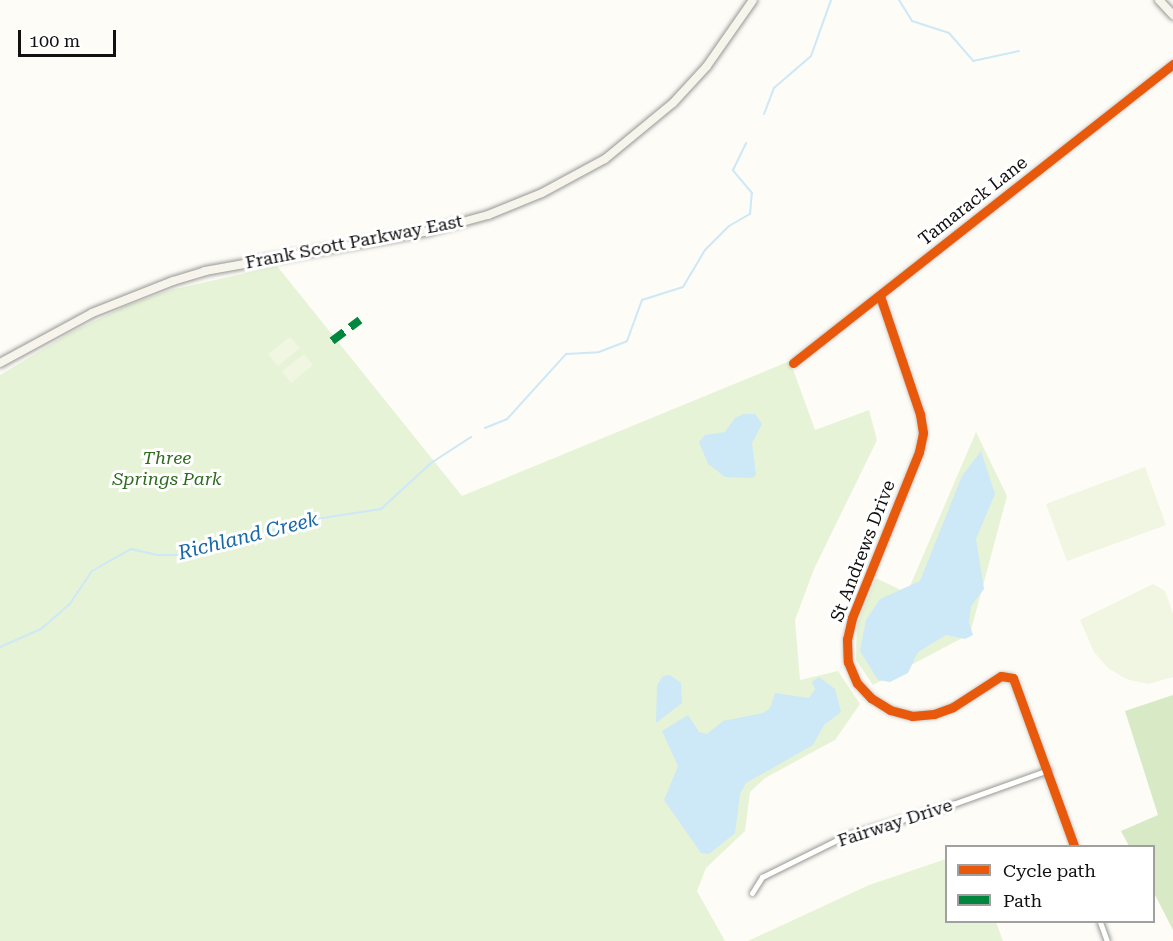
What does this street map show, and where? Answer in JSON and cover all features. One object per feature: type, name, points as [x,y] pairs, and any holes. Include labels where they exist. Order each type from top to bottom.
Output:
[{"type":"main road","name":"Frank Scott Parkway East","points":[[0,363],[92,313],[173,281],[205,271],[429,231],[489,215],[543,193],[605,159],[673,103],[707,66],[753,0]]},
{"type":"main road","points":[[1159,0],[1173,15]]},
{"type":"street","name":"Tamarack Lane","points":[[793,363],[1173,64]]},
{"type":"street","name":"St Andrews Drive","points":[[879,296],[920,414],[923,433],[919,452],[852,618],[847,639],[849,662],[857,683],[871,698],[890,710],[912,716],[934,714],[954,707],[1008,675],[1013,678],[1074,845]]},
{"type":"street","name":"Fairway Drive","points":[[752,892],[762,877],[845,836],[939,809],[1048,770]]},
{"type":"street","points":[[1101,923],[1107,941]]},
{"type":"green space","name":"Three Springs Park","points":[[277,266],[462,496],[790,361],[815,430],[869,410],[877,440],[814,569],[795,620],[800,680],[838,671],[860,704],[835,740],[765,778],[750,792],[745,831],[706,868],[697,891],[725,941],[0,941],[0,375],[70,333],[126,306],[171,290]]},
{"type":"green space","points":[[290,337],[300,348],[278,366],[268,354]]},
{"type":"green space","points":[[304,354],[313,365],[291,383],[282,371]]},
{"type":"green space","points":[[976,432],[1007,496],[970,634],[873,685],[856,660],[857,624],[876,578],[907,593]]},
{"type":"green space","points":[[1145,467],[1166,525],[1067,561],[1046,504]]},
{"type":"green space","points":[[1153,584],[1165,591],[1173,614],[1173,677],[1148,684],[1126,679],[1108,668],[1094,652],[1080,620]]},
{"type":"green space","points":[[1173,695],[1173,930],[1155,895],[1155,845],[1128,845],[1121,831],[1158,815],[1125,711]]},
{"type":"green space","points":[[945,859],[945,923],[996,923],[1003,941],[748,941],[869,885]]},
{"type":"water","points":[[744,414],[755,414],[762,424],[752,443],[756,475],[752,478],[725,477],[708,464],[699,442],[705,435],[725,432],[735,418]]},
{"type":"water","points":[[981,451],[995,494],[976,539],[984,589],[971,606],[969,623],[973,635],[965,639],[946,635],[918,652],[908,673],[890,682],[878,680],[860,651],[866,620],[880,599],[920,581],[962,476]]},
{"type":"water","points":[[670,675],[681,683],[682,703],[656,723],[657,685],[663,676]]},
{"type":"water","points":[[819,677],[835,689],[841,712],[824,725],[813,745],[746,783],[740,794],[735,833],[709,854],[701,853],[664,800],[678,766],[662,731],[688,715],[699,732],[707,734],[723,721],[763,713],[770,708],[775,693],[809,698],[815,689],[812,682]]},
{"type":"waterway","name":"Richland Creek","points":[[764,114],[774,88],[811,56],[831,0]]},
{"type":"waterway","name":"Richland Creek","points":[[899,0],[912,21],[949,33],[973,61],[1019,51]]},
{"type":"waterway","name":"Richland Creek","points":[[485,428],[507,419],[566,354],[599,352],[627,341],[642,300],[683,287],[705,250],[729,226],[750,214],[752,193],[733,170],[746,143]]},
{"type":"waterway","name":"Richland Creek","points":[[0,647],[41,629],[69,605],[92,571],[131,549],[157,555],[179,555],[224,540],[254,538],[290,523],[381,509],[431,463],[471,437]]},
{"type":"marked path","points":[[332,341],[360,320]]},
{"type":"cycle path","points":[[793,363],[1173,64]]},
{"type":"cycle path","points":[[880,296],[920,414],[923,433],[919,452],[852,618],[847,639],[848,662],[857,683],[871,698],[890,710],[912,716],[934,714],[953,707],[1001,676],[1013,678],[1074,845]]}]
